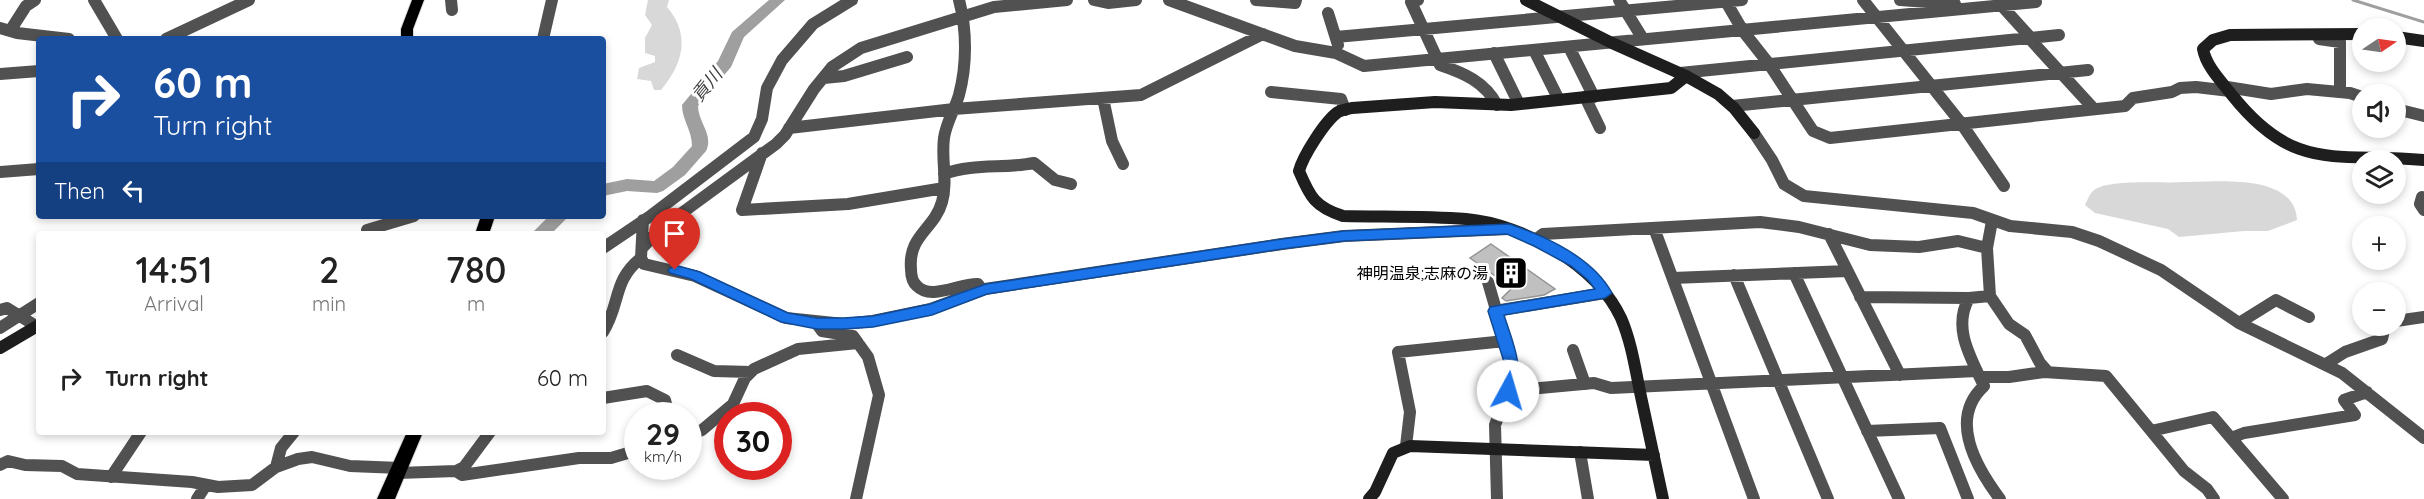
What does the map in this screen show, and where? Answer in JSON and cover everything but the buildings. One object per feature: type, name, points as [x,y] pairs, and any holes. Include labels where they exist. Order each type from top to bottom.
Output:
[{"type":"main road","points":[[407,36],[409,21],[418,0]]},
{"type":"main road","points":[[387,499],[414,435]]},
{"type":"street","points":[[5,29],[26,6],[35,0]]},
{"type":"street","points":[[94,0],[115,36]]},
{"type":"street","points":[[172,36],[249,0]]},
{"type":"street","points":[[544,36],[552,0]]},
{"type":"street","points":[[606,246],[754,137],[763,121],[766,92],[771,77],[781,63],[814,23],[852,0]]},
{"type":"street","points":[[959,0],[963,17],[963,81],[944,137],[944,188],[938,214],[912,243],[910,259],[913,280],[918,289],[950,290],[972,283],[978,284],[982,290]]},
{"type":"street","points":[[606,328],[611,320],[620,282],[660,229],[762,152],[776,144],[832,68],[861,48],[994,7],[1067,0]]},
{"type":"street","points":[[1094,0],[1108,3],[1136,0]]},
{"type":"street","points":[[1169,0],[1202,14],[1295,46],[1341,55],[1364,66],[2036,2]]},
{"type":"street","points":[[1256,0],[1295,3],[1296,0]]},
{"type":"street","points":[[1418,0],[1411,2],[1440,65],[1452,68],[1483,85],[1493,95],[1497,105]]},
{"type":"street","points":[[1526,0],[1718,94],[1732,106],[1754,133],[1772,160],[1784,184],[1804,195],[1898,207],[1973,213],[2010,226],[2072,232],[2099,241],[2161,270],[2239,323],[2326,364],[2367,392],[2424,438]]},
{"type":"street","points":[[1619,0],[1643,39]]},
{"type":"street","points":[[1336,37],[1742,0]]},
{"type":"street","points":[[1863,0],[1961,123],[2004,186]]},
{"type":"street","points":[[1900,0],[1990,6]]},
{"type":"street","points":[[1726,1],[1743,31],[1813,131],[1830,138],[2125,106],[2133,98],[2172,92],[2180,88],[2228,89],[2271,94],[2307,89],[2352,95]]},
{"type":"street","points":[[2001,5],[2094,109]]},
{"type":"street","points":[[1329,13],[1341,55]]},
{"type":"street","points":[[5,29],[50,36]]},
{"type":"street","points":[[789,128],[954,109],[1141,95],[1263,34]]},
{"type":"street","points":[[2352,34],[2237,34],[2213,40],[2203,49],[2205,59],[2264,131],[2298,150],[2317,155],[2424,160]]},
{"type":"street","points":[[2308,34],[2315,38],[2340,42],[2340,92]]},
{"type":"street","points":[[1664,499],[1630,343],[1620,316],[1593,277],[1576,262],[1509,229],[1467,219],[1343,216],[1328,211],[1308,192],[1299,171],[1302,160],[1330,120],[1346,110],[1435,102],[1497,105],[1590,97],[1671,88],[1683,75],[1768,64],[2059,35]]},
{"type":"street","points":[[2406,38],[2424,41]]},
{"type":"street","points":[[1569,46],[1600,128]]},
{"type":"street","points":[[1534,50],[1559,100]]},
{"type":"street","points":[[1494,53],[1519,104]]},
{"type":"street","points":[[824,78],[844,76],[908,57]]},
{"type":"street","points":[[1732,106],[2088,70]]},
{"type":"street","points":[[0,74],[36,71]]},
{"type":"street","points":[[1271,92],[1341,99],[1346,110]]},
{"type":"street","points":[[1103,98],[1112,141],[1123,164]]},
{"type":"street","points":[[2406,112],[2424,116]]},
{"type":"street","points":[[762,152],[742,210],[848,204],[944,188]]},
{"type":"street","points":[[944,174],[960,167],[1017,168],[1034,163],[1055,180],[1071,184]]},
{"type":"street","points":[[0,172],[36,169]]},
{"type":"street","points":[[2422,197],[2420,204],[2424,210]]},
{"type":"street","points":[[367,230],[404,219]]},
{"type":"street","points":[[644,220],[641,253],[644,264],[695,276],[786,318],[817,323],[873,321],[932,309],[982,290],[1282,244],[1344,236],[1509,229]]},
{"type":"street","points":[[1992,221],[1987,248],[1990,296],[2009,324],[2025,335],[2040,363],[2048,372]]},
{"type":"street","points":[[1535,240],[1543,234],[1760,222],[1829,234],[1870,245],[1919,247],[1958,241],[1987,248]]},
{"type":"street","points":[[1654,228],[1754,499]]},
{"type":"street","points":[[1829,234],[1900,375]]},
{"type":"street","points":[[1673,278],[1848,271]]},
{"type":"street","points":[[1794,273],[1899,499]]},
{"type":"street","points":[[1734,275],[1828,499]]},
{"type":"street","points":[[1488,282],[1512,365],[1508,391],[1495,425],[1497,499]]},
{"type":"street","points":[[1496,311],[1605,293]]},
{"type":"street","points":[[1860,297],[1969,298],[1990,296]]},
{"type":"street","points":[[1969,298],[1962,309],[1962,330],[1984,386],[1972,398],[1968,415],[1968,437],[1983,474],[2000,499]]},
{"type":"street","points":[[2239,323],[2276,300],[2309,317]]},
{"type":"street","points":[[0,310],[7,308],[30,321]]},
{"type":"street","points":[[2406,320],[2424,317]]},
{"type":"street","points":[[0,328],[30,321]]},
{"type":"street","points":[[0,348],[30,321]]},
{"type":"street","points":[[817,323],[822,331],[853,336],[868,357],[879,395],[856,499]]},
{"type":"street","points":[[2326,364],[2334,357],[2382,339],[2383,336]]},
{"type":"street","points":[[1406,446],[1410,436],[1410,416],[1398,352],[1505,341]]},
{"type":"street","points":[[702,430],[733,404],[745,378],[751,372],[798,349],[858,343]]},
{"type":"street","points":[[1574,350],[1585,384]]},
{"type":"street","points":[[677,355],[714,371],[751,372]]},
{"type":"street","points":[[1508,391],[1594,383],[1611,388],[1900,375],[1978,374],[2009,377],[2048,372],[2106,376],[2184,471],[2207,489],[2214,499]]},
{"type":"street","points":[[606,398],[647,391],[666,402]]},
{"type":"street","points":[[2231,438],[2244,433],[2355,415],[2344,400],[2367,392]]},
{"type":"street","points":[[2151,431],[2213,417],[2283,499]]},
{"type":"street","points":[[1867,431],[1940,428],[1968,499]]},
{"type":"street","points":[[111,477],[139,435]]},
{"type":"street","points":[[276,467],[277,455],[281,446],[291,435]]},
{"type":"street","points":[[0,465],[8,461],[25,465],[62,466],[77,474],[218,487],[252,485],[276,467],[297,459],[312,457],[350,466],[365,465],[399,471],[456,471],[464,467],[488,435]]},
{"type":"street","points":[[1369,499],[1375,492],[1393,453],[1406,446],[1654,455]]},
{"type":"street","points":[[1580,452],[1588,499]]},
{"type":"street","points":[[456,471],[462,475],[579,458],[611,458],[624,454]]},
{"type":"street","points":[[197,499],[206,485]]},
{"type":"shaded area","points":[[648,0],[669,0],[667,7],[675,18],[681,39],[679,60],[661,90],[654,90],[651,81],[637,79],[639,68],[655,62],[655,56],[645,53],[645,38],[652,25],[645,15]]},
{"type":"shaded area","points":[[2232,181],[2268,187],[2283,194],[2293,205],[2297,220],[2268,231],[2179,237],[2168,229],[2095,213],[2085,205],[2092,192],[2121,183]]},
{"type":"waterway","name":"貢川","points":[[606,189],[627,185],[657,187],[679,171],[700,147],[700,134],[690,114],[690,105],[725,63],[737,35],[778,0]]},
{"type":"waterway","points":[[2353,0],[2424,22]]},
{"type":"waterway","name":"貢川","points":[[543,231],[557,219]]},
{"type":"place","name":"神明温泉;志麻の湯","points":[[1511,273]]},
{"type":"route","points":[[675,270],[695,276],[786,318],[844,324],[873,321],[932,309],[986,289],[1282,244],[1344,236],[1509,229],[1576,262],[1593,277],[1605,293],[1496,311],[1512,365],[1508,391]]}]
